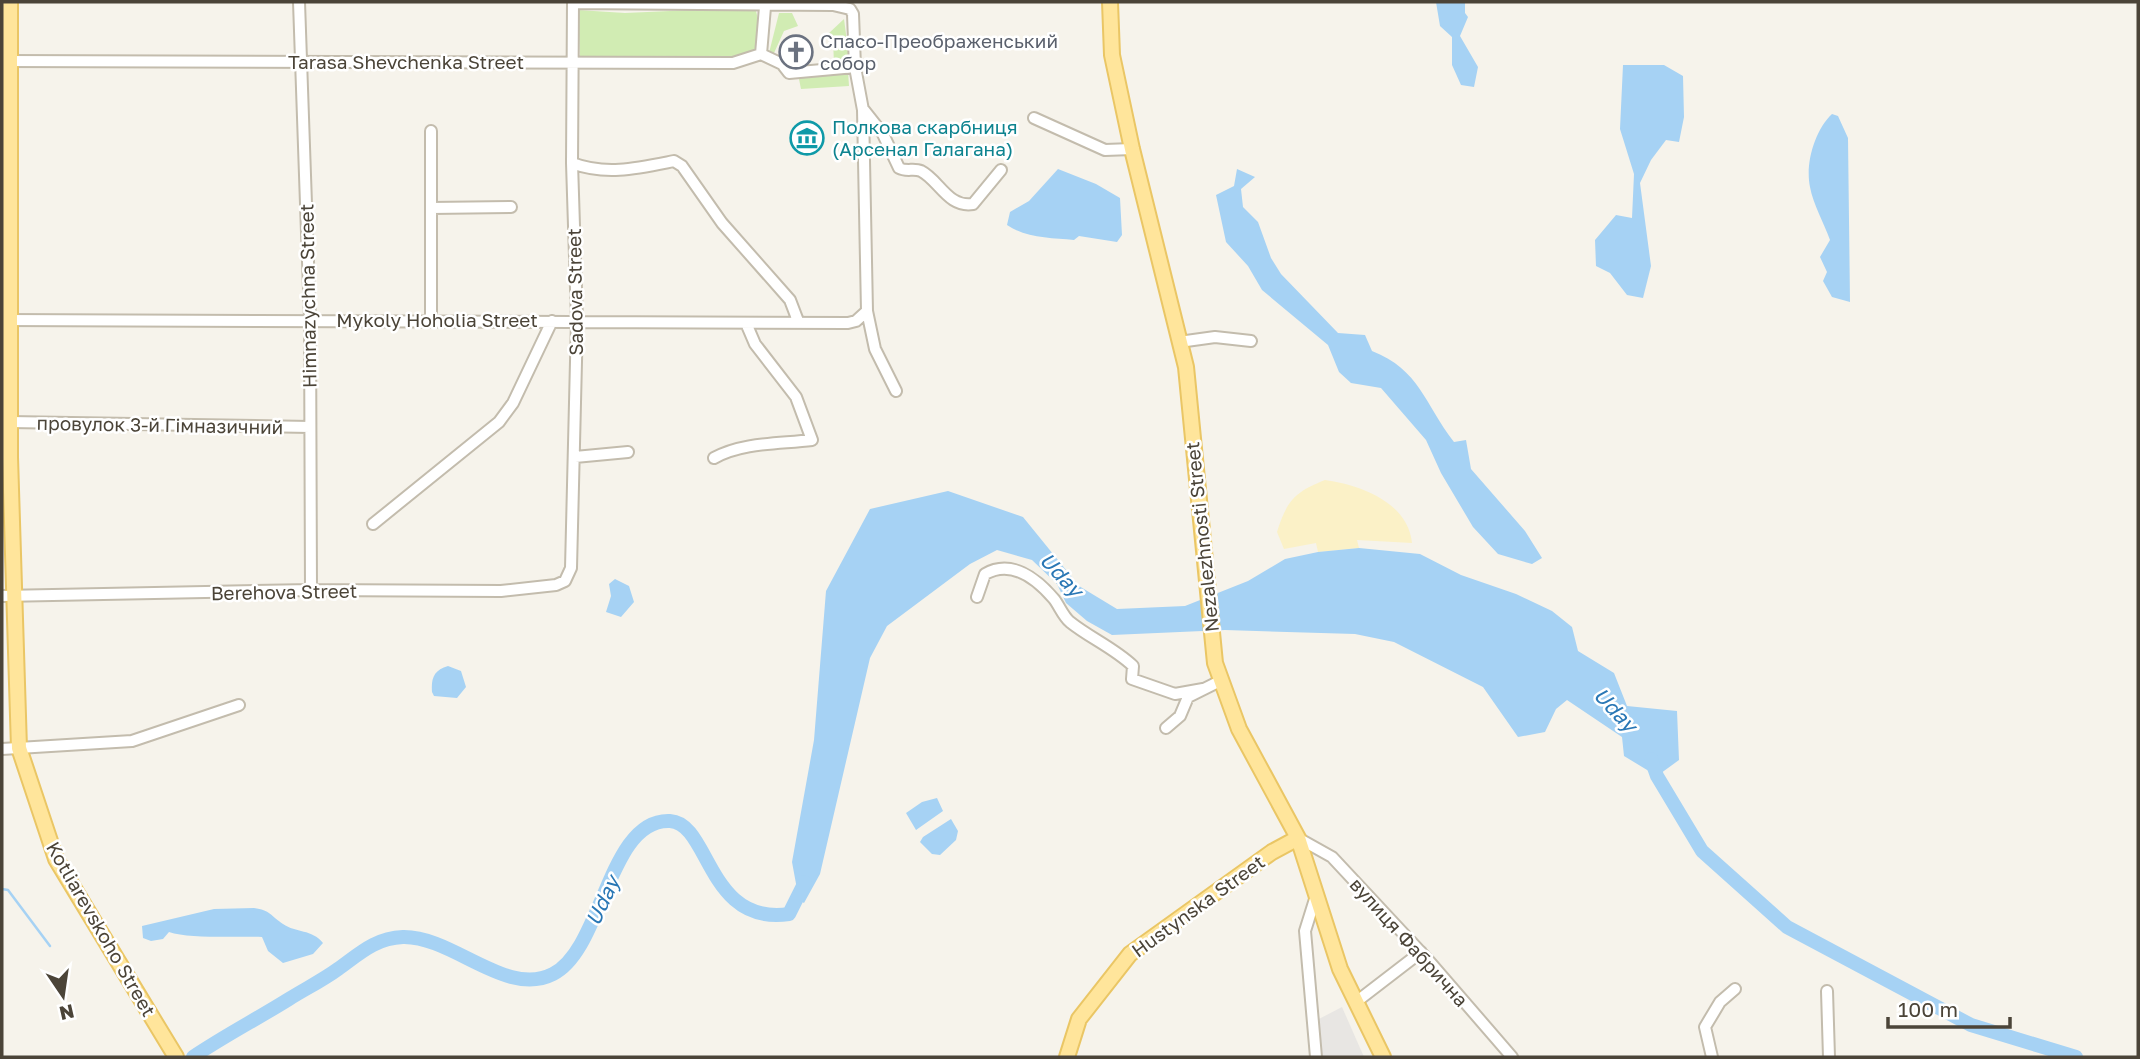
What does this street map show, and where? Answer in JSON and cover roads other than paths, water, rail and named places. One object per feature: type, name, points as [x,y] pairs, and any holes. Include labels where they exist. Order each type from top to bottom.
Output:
[{"type":"main road","name":"Kotliarevskoho Street","points":[[10,2],[6,61],[6,320],[10,422],[6,458],[7,596],[19,748],[56,859],[174,1053]]},
{"type":"main road","name":"Nezalezhnosti Street","points":[[1113,2],[1112,55],[1185,367],[1204,576],[1215,663],[1239,729],[1298,838],[1315,899],[1340,969],[1383,1057]]},
{"type":"main road","name":"Hustynska Street","points":[[1067,1057],[1079,1019],[1130,954],[1272,852],[1298,838]]},
{"type":"street","name":"Himnazychna Street","points":[[299,2],[310,319],[311,590]]},
{"type":"street","points":[[573,2],[765,7],[833,5],[850,9],[853,14],[855,67],[863,110],[867,311],[876,349],[896,391]]},
{"type":"street","name":"Sadova Street","points":[[565,581],[571,568],[577,320],[572,163],[573,2]]},
{"type":"street","points":[[765,7],[761,54],[782,64],[789,73],[855,67]]},
{"type":"street","name":"Tarasa Shevchenka Street","points":[[6,61],[733,63],[761,54]]},
{"type":"street","points":[[863,110],[883,134],[898,168],[922,172],[942,192],[964,205],[973,204],[1001,170]]},
{"type":"street","points":[[1034,118],[1105,150],[1132,149]]},
{"type":"street","points":[[430,131],[431,320]]},
{"type":"street","points":[[572,163],[586,168],[621,171],[674,161],[682,166],[722,223],[790,300],[798,321]]},
{"type":"street","points":[[431,208],[511,207]]},
{"type":"street","name":"Mykoly Hoholia Street","points":[[6,320],[848,323],[867,311]]},
{"type":"street","points":[[373,524],[499,422],[513,403],[552,321]]},
{"type":"street","points":[[714,458],[751,446],[812,440],[796,397],[755,344],[746,323]]},
{"type":"street","points":[[1180,342],[1215,337],[1251,341]]},
{"type":"street","name":"провулок 3-й Гімназичний","points":[[10,422],[310,427]]},
{"type":"street","points":[[575,457],[628,452]]},
{"type":"street","points":[[977,597],[985,574],[998,567],[1013,567],[1045,591],[1066,619],[1133,666],[1132,679],[1175,694],[1203,689]]},
{"type":"street","name":"Berehova Street","points":[[7,596],[311,590],[501,591],[556,585],[565,581]]},
{"type":"street","points":[[1166,728],[1180,716],[1188,697],[1220,681]]},
{"type":"street","points":[[2,749],[132,741],[239,705]]},
{"type":"street","name":"вулиця Фабрична","points":[[1298,838],[1332,857],[1421,952],[1512,1057]]},
{"type":"street","points":[[1315,899],[1305,931],[1316,1057]]},
{"type":"street","points":[[1356,1002],[1421,952]]},
{"type":"street","points":[[1712,1057],[1704,1027],[1720,1002],[1735,989]]},
{"type":"street","points":[[1827,991],[1829,1057]]},
{"type":"water","points":[[1436,2],[1465,2],[1465,13],[1468,17],[1460,36],[1478,67],[1474,87],[1461,85],[1452,65],[1452,37],[1440,26]]},
{"type":"water","points":[[1623,65],[1664,65],[1683,76],[1684,117],[1679,142],[1666,140],[1651,160],[1640,183],[1651,266],[1643,298],[1627,295],[1610,273],[1596,266],[1595,240],[1616,215],[1632,218],[1634,174],[1620,129]]},
{"type":"water","points":[[1832,114],[1838,116],[1848,138],[1850,302],[1832,297],[1823,281],[1827,272],[1820,257],[1830,240],[1814,200],[1809,178],[1810,158],[1816,138]]},
{"type":"water","points":[[1058,169],[1096,184],[1120,198],[1122,235],[1117,242],[1079,236],[1074,240],[1039,237],[1022,233],[1007,225],[1010,212],[1029,201]]},
{"type":"water","points":[[1237,169],[1255,177],[1241,189],[1243,207],[1258,222],[1271,258],[1281,274],[1338,333],[1365,335],[1372,351],[1401,368],[1411,378],[1454,442],[1466,440],[1471,469],[1525,531],[1542,558],[1532,564],[1498,554],[1473,527],[1441,473],[1426,440],[1381,388],[1351,383],[1339,372],[1328,345],[1262,290],[1248,266],[1226,242],[1216,195],[1234,186]]},
{"type":"water","points":[[948,491],[1023,517],[1079,586],[1117,609],[1185,606],[1248,581],[1285,559],[1318,552],[1359,548],[1420,554],[1461,575],[1516,594],[1552,611],[1572,627],[1578,651],[1614,673],[1627,706],[1677,711],[1679,760],[1657,776],[1624,756],[1622,737],[1567,700],[1556,709],[1545,732],[1518,737],[1483,687],[1394,642],[1355,634],[1225,630],[1112,635],[1087,621],[1066,603],[1057,584],[1032,560],[997,550],[970,564],[887,626],[870,658],[820,874],[804,903],[799,900],[792,862],[814,740],[826,591],[870,509]]},
{"type":"water","points":[[615,579],[629,586],[634,602],[621,617],[606,612],[611,596],[609,584]]},
{"type":"water","points":[[448,666],[461,671],[466,687],[457,698],[434,696],[432,692],[434,675]]},
{"type":"water","points":[[937,798],[943,811],[916,830],[906,813],[922,802]]},
{"type":"water","points":[[951,819],[958,831],[956,840],[940,855],[932,854],[920,842],[923,837]]},
{"type":"water","points":[[254,908],[267,912],[288,927],[314,935],[323,943],[313,954],[283,963],[268,951],[262,937],[201,936],[169,932],[163,939],[151,941],[143,938],[142,926],[214,909]]},
{"type":"waterway","name":"Uday","points":[[1651,759],[1657,776],[1702,851],[1787,927],[1971,1025],[2076,1057]]},
{"type":"waterway","name":"Uday","points":[[193,1057],[384,940],[403,937],[422,939],[498,973],[517,978],[535,979],[553,974],[570,960],[584,939],[619,862],[633,840],[649,826],[670,821],[683,826],[694,838],[726,890],[741,905],[762,914],[789,914],[805,882]]},
{"type":"waterway","points":[[2,889],[8,890],[50,946]]},
{"type":"place","name":"Спасо-Преображенський собор","points":[[796,52]]},
{"type":"place","name":"Полкова скарбниця (Арсенал Галагана)","points":[[807,138]]}]
